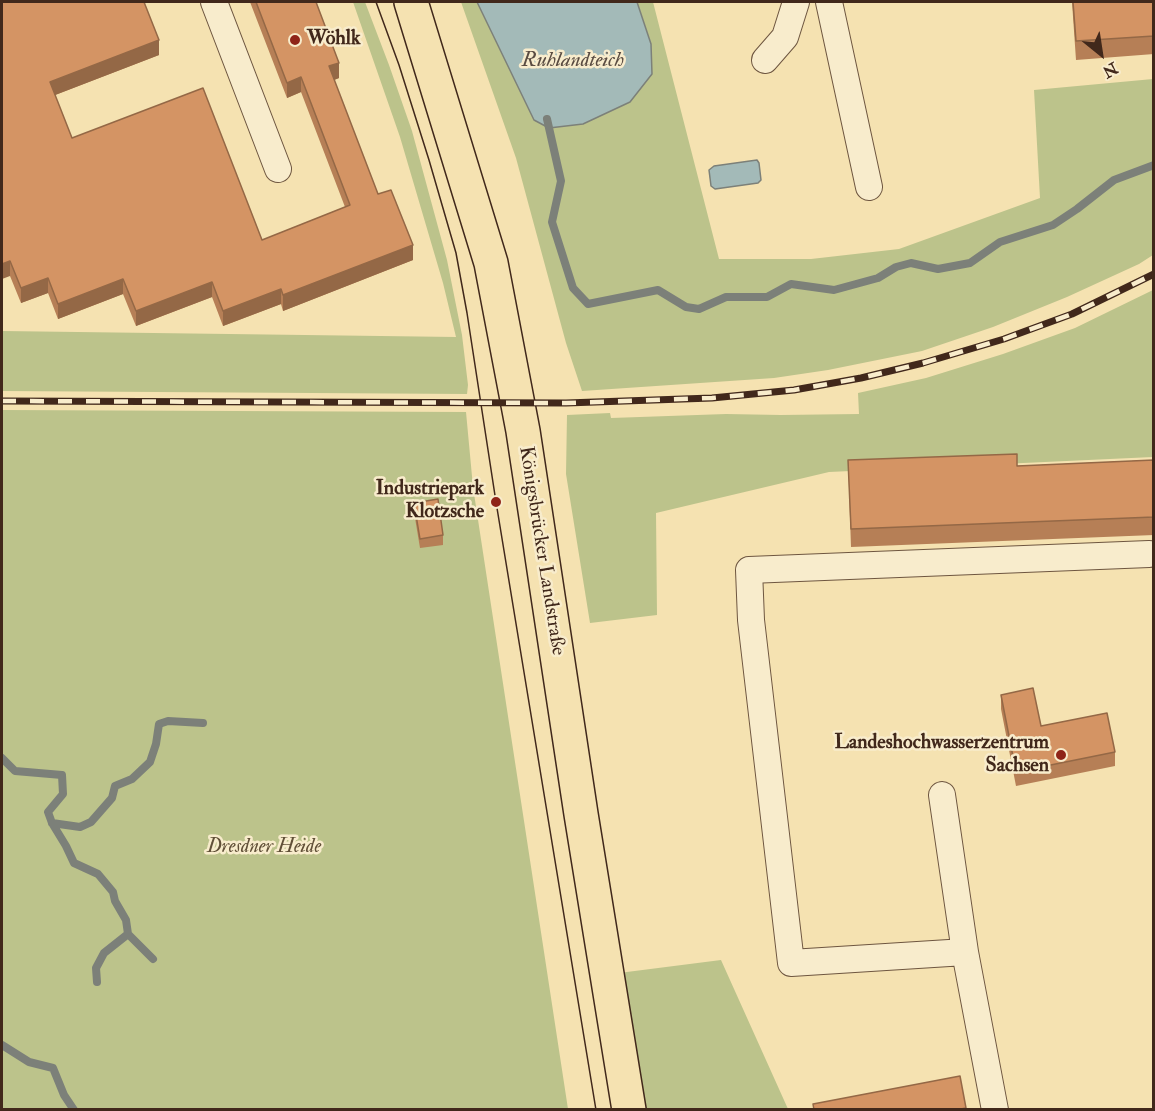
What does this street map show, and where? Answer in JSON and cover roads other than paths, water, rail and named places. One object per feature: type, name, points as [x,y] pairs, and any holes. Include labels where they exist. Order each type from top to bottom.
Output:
[{"type":"main road","name":"Königsbrücker Landstraße","points":[[411,2],[491,263],[523,432],[629,1110]]},
{"type":"lane","points":[[214,2],[278,170]]},
{"type":"lane","points":[[765,60],[785,37],[796,2]]},
{"type":"lane","points":[[829,2],[869,188]]},
{"type":"lane","points":[[965,952],[791,963],[751,620],[749,570],[1149,554]]},
{"type":"lane","points":[[942,795],[965,952],[995,1110]]},
{"type":"water","name":"Ruhlandteich","points":[[477,2],[637,2],[651,44],[652,74],[630,102],[583,124],[549,128],[534,120]]},
{"type":"water","points":[[757,160],[761,180],[758,183],[715,189],[711,186],[709,170],[714,166]]},
{"type":"waterway","points":[[547,119],[561,181],[552,222],[573,288],[588,304],[658,290],[686,307],[699,309],[726,297],[767,297],[791,284],[834,290],[878,278],[896,267],[911,263],[938,269],[970,263],[1000,242],[1053,225],[1114,180],[1154,165]]},
{"type":"waterway","points":[[52,823],[80,827],[91,822],[112,798],[115,786],[132,779],[150,762],[159,724],[168,721],[203,723]]},
{"type":"waterway","points":[[2,758],[15,771],[62,775],[63,794],[48,812],[52,823],[74,863],[98,874],[113,892],[115,901],[126,920],[128,934],[153,959]]},
{"type":"waterway","points":[[97,982],[96,968],[104,953],[128,934]]},
{"type":"waterway","points":[[2,1045],[29,1062],[53,1068],[64,1095],[74,1110]]},
{"type":"tram line","points":[[376,2],[399,65],[456,253],[596,1110]]},
{"type":"railway","points":[[2,401],[566,403],[712,398],[794,390],[861,378],[923,363],[1004,339],[1072,314],[1154,274]]},
{"type":"place","name":"Wöhlk","points":[[295,40]]},
{"type":"place","name":"Industriepark Klotzsche","points":[[496,502]]},
{"type":"place","name":"Landeshochwasserzentrum Sachsen","points":[[1061,755]]},
{"type":"park label","name":"Dresdner Heide","points":[[264,848]]}]
